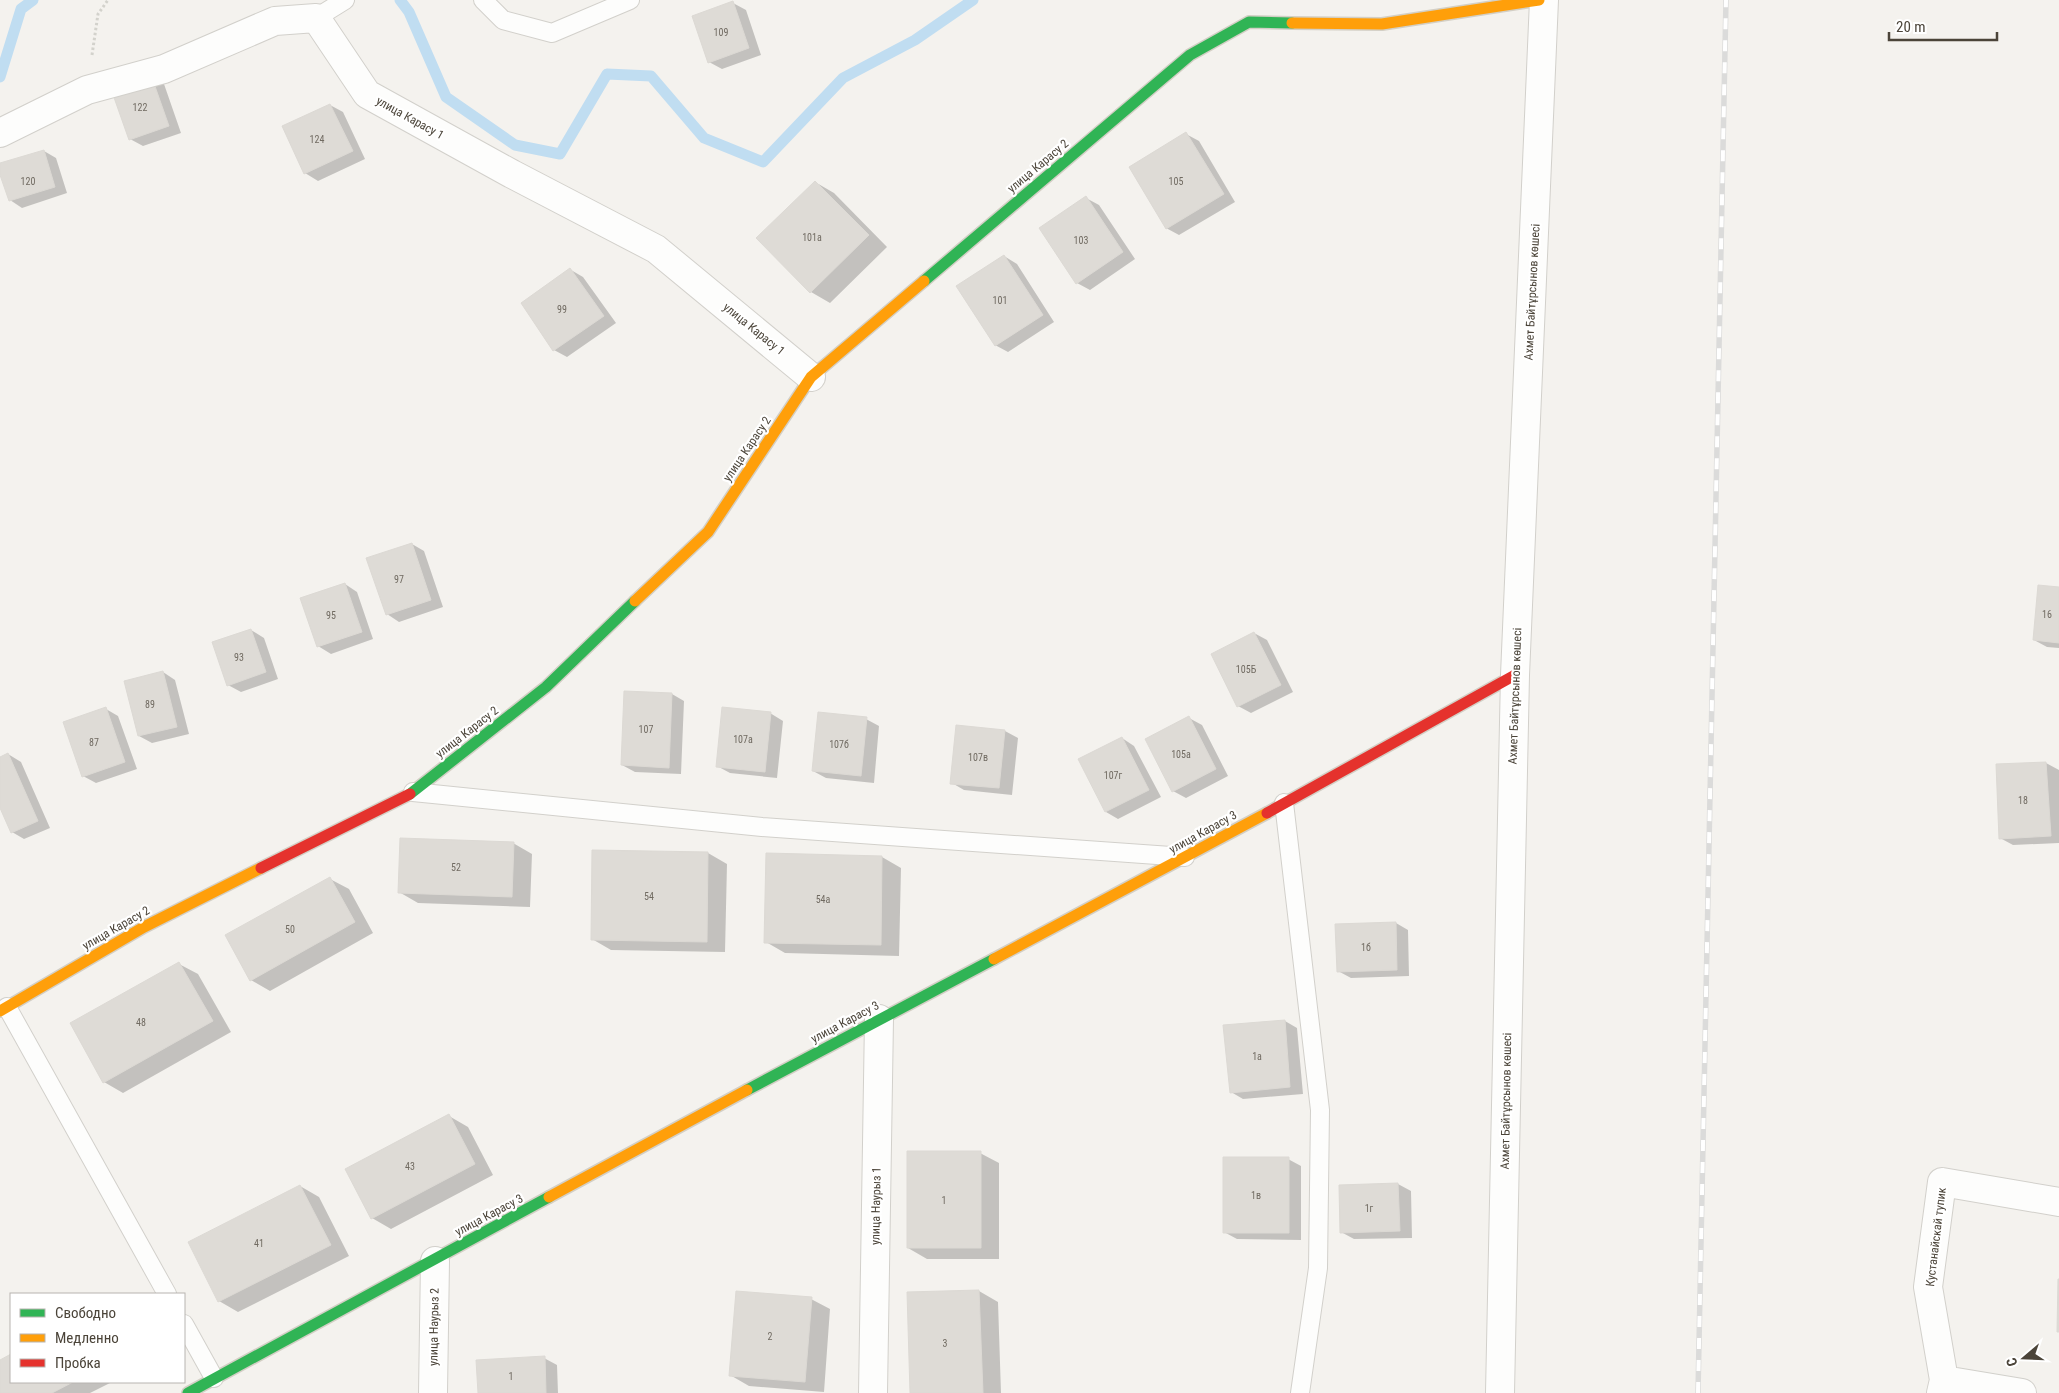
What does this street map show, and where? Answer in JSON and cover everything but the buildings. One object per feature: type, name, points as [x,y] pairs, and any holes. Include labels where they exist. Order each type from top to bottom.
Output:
[{"type":"street","name":"улица Карасу 2","points":[[4,1009],[144,927],[413,792],[546,687],[708,532],[812,377],[1190,55],[1249,22],[1382,24],[1539,0]]},
{"type":"street","name":"Ахмет Байтұрсынов көшесі","points":[[1500,1393],[1515,674],[1544,0]]},
{"type":"street","points":[[0,132],[86,90],[164,69],[275,21],[316,18]]},
{"type":"street","name":"улица Карасу 1","points":[[316,18],[367,94],[512,174],[656,249],[812,377]]},
{"type":"street","name":"улица Карасу 3","points":[[188,1393],[879,1019],[1188,857],[1515,674]]},
{"type":"street","name":"улица Наурыз 1","points":[[873,1393],[879,1019]]},
{"type":"street","name":"Кустанайскай тупик","points":[[2022,1393],[1942,1387],[1928,1287],[1942,1182],[2059,1202]]},
{"type":"street","name":"улица Наурыз 2","points":[[432,1393],[435,1260]]},
{"type":"lane","points":[[316,18],[345,0]]},
{"type":"lane","points":[[483,0],[503,20],[552,33],[630,0]]},
{"type":"lane","points":[[413,792],[762,826],[1188,857]]},
{"type":"lane","points":[[1284,803],[1320,1110],[1318,1268],[1300,1393]]},
{"type":"lane","points":[[4,1009],[166,1293]]},
{"type":"lane","points":[[185,1326],[214,1378]]},
{"type":"path","points":[[86,90],[98,14],[108,0]]},
{"type":"waterway","points":[[0,77],[21,9],[33,0]]},
{"type":"waterway","points":[[400,0],[409,12],[446,97],[515,145],[560,154],[607,74],[651,76],[704,138],[763,162],[843,78],[915,40],[973,0]]},
{"type":"railway","points":[[1698,1393],[1726,0]]},
{"type":"traffic: fast","points":[[924,281],[1190,55],[1249,22],[1292,23]]},
{"type":"traffic: fast","points":[[410,794],[546,687],[635,601]]},
{"type":"traffic: fast","points":[[747,1090],[994,959]]},
{"type":"traffic: fast","points":[[188,1393],[549,1197]]},
{"type":"traffic: slow","points":[[1292,23],[1382,24],[1539,0]]},
{"type":"traffic: slow","points":[[635,601],[708,532],[811,377],[924,281]]},
{"type":"traffic: slow","points":[[994,959],[1267,813]]},
{"type":"traffic: slow","points":[[0,1011],[144,927],[261,868]]},
{"type":"traffic: slow","points":[[549,1197],[747,1090]]},
{"type":"traffic: jam","points":[[1267,813],[1515,675]]},
{"type":"traffic: jam","points":[[261,868],[410,794]]}]
